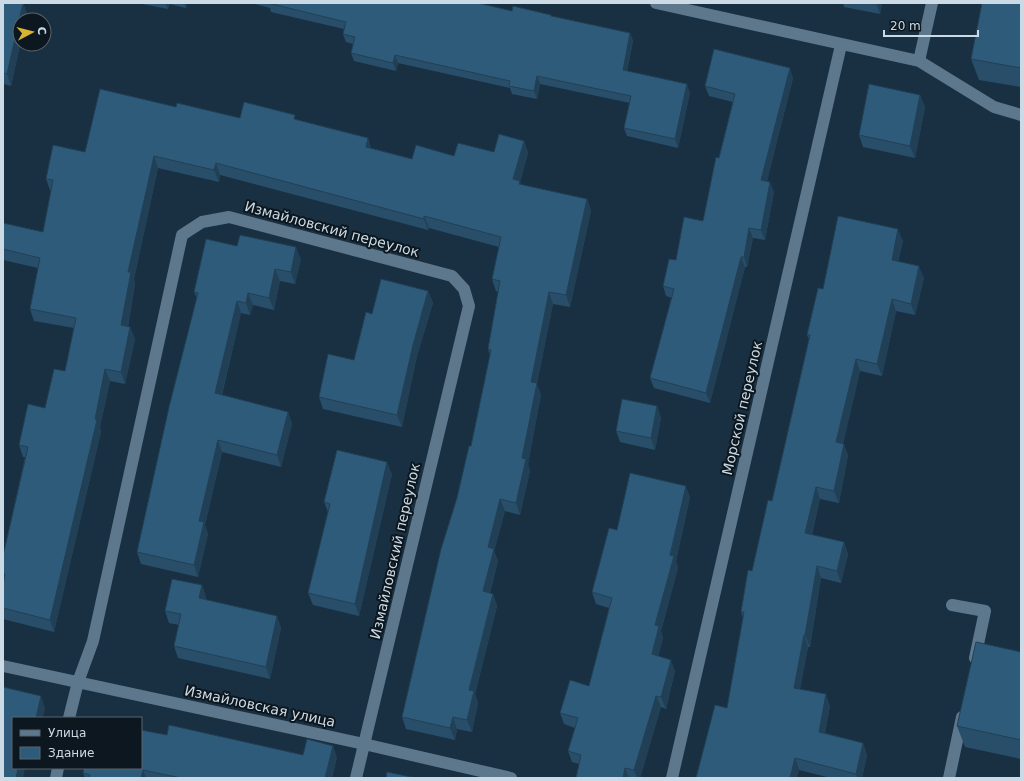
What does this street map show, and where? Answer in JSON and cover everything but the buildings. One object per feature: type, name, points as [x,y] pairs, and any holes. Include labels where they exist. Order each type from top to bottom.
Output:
[{"type":"street","points":[[656,3],[840,45],[919,61],[994,107],[1021,114]]},
{"type":"street","points":[[919,61],[932,3]]},
{"type":"street","name":"Морской переулок","points":[[672,778],[840,45]]},
{"type":"street","name":"Измайловский переулок","points":[[70,717],[78,682],[93,641],[182,235],[202,222],[229,217],[452,276],[464,289],[469,306],[356,778]]},
{"type":"street","points":[[952,605],[985,611],[972,672]]},
{"type":"street","name":"Измайловская улица","points":[[3,666],[364,744],[511,778]]},
{"type":"street","points":[[949,778],[965,702]]}]
